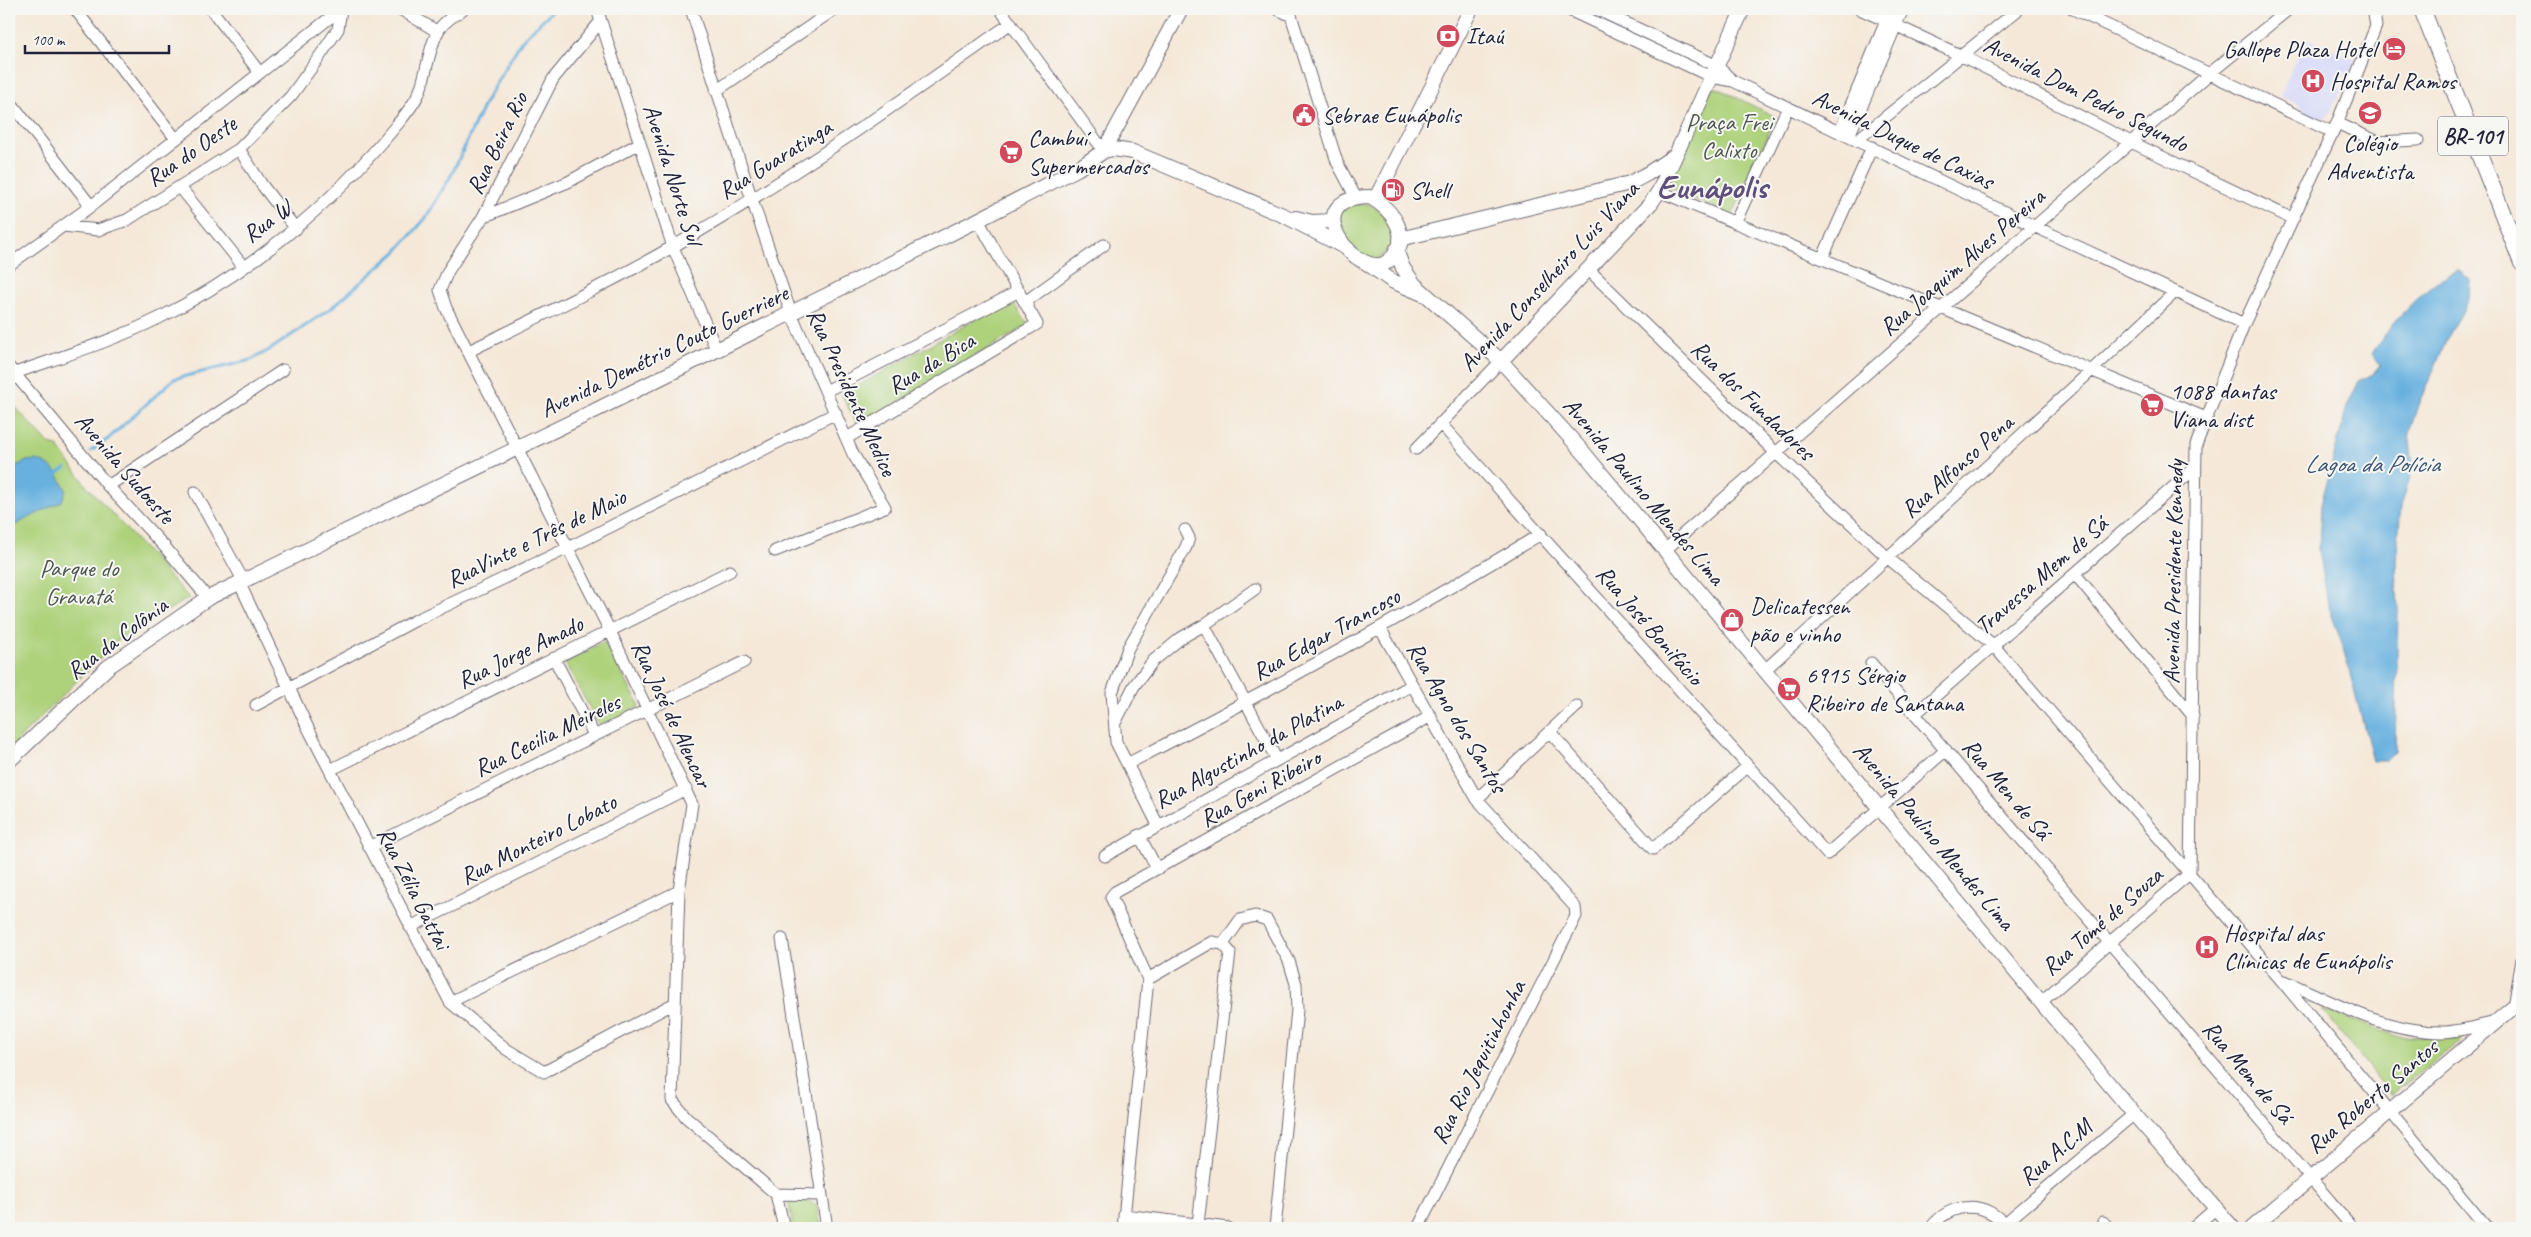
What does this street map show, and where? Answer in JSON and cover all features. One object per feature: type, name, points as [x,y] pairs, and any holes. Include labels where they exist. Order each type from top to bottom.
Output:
[{"type":"highway","name":"BR-101","points":[[2422,9],[2522,263]]},
{"type":"main road","points":[[1104,151],[1181,9]]},
{"type":"main road","points":[[1375,200],[1471,9]]},
{"type":"main road","name":"Avenida Conselheiro Luis Viana","points":[[1501,360],[1651,203],[1659,191],[1743,9]]},
{"type":"main road","points":[[1104,151],[1113,148],[1133,152],[1285,216],[1348,249],[1392,282],[1424,294]]},
{"type":"main road","name":"Avenida Demétrio Couto Guerriere","points":[[241,581],[518,448],[978,220],[1077,169],[1104,151]]},
{"type":"main road","points":[[1366,262],[1383,264],[1387,262],[1398,245],[1630,183],[1674,156]]},
{"type":"main road","points":[[1630,183],[1646,184],[1659,191]]},
{"type":"main road","points":[[1332,221],[1342,205],[1356,198],[1370,197],[1375,200],[1394,216],[1400,230],[1398,245],[1407,276],[1424,294]]},
{"type":"main road","points":[[1285,216],[1312,222],[1332,221]]},
{"type":"main road","points":[[1332,221],[1336,232],[1348,249]]},
{"type":"main road","name":"Avenida Paulino Mendes Lima","points":[[1424,294],[1501,360],[1584,453],[1766,669],[2134,1114],[2233,1228]]},
{"type":"main road","name":"Rua da Colônia","points":[[9,761],[108,667],[208,598],[241,581]]},
{"type":"main road","name":"Rua Roberto Santos","points":[[2252,1228],[2518,1003]]},
{"type":"street","points":[[75,9],[176,139]]},
{"type":"street","points":[[211,9],[260,73]]},
{"type":"street","name":"Rua do Oeste","points":[[9,265],[91,206],[341,9]]},
{"type":"street","name":"Rua do Oeste","points":[[64,226],[98,230],[127,220],[239,149],[291,96],[317,61],[338,29],[341,9]]},
{"type":"street","points":[[400,9],[438,32]]},
{"type":"street","name":"Rua W","points":[[12,370],[108,340],[159,318],[208,291],[296,229],[339,190],[403,117],[418,95],[438,32],[446,22],[463,9]]},
{"type":"street","name":"Avenida Norte Sul","points":[[597,9],[673,246],[716,349]]},
{"type":"street","name":"Rua Presidente Medice","points":[[691,9],[752,200],[791,313],[853,454],[885,507],[775,552]]},
{"type":"street","points":[[716,90],[836,9]]},
{"type":"street","points":[[1000,9],[1104,151]]},
{"type":"street","points":[[1277,9],[1290,12],[1337,162],[1356,198]]},
{"type":"street","name":"Avenida Duque de Caxias","points":[[1567,9],[1715,71]]},
{"type":"street","name":"Avenida Duque de Caxias","points":[[1596,9],[1788,107],[2036,227],[2244,324]]},
{"type":"street","name":"Avenida Dom Pedro Segundo","points":[[1860,9],[1960,55],[2131,142],[2293,219]]},
{"type":"street","points":[[1891,9],[1891,24]]},
{"type":"street","points":[[1848,136],[1891,24],[1903,9]]},
{"type":"street","points":[[1848,136],[1960,55],[2019,9]]},
{"type":"street","points":[[2073,9],[2209,74],[2334,128],[2378,142],[2418,140]]},
{"type":"street","name":"Rua Joaquim Alves Pereira","points":[[1665,550],[1940,307],[2036,227],[2209,74],[2289,9]]},
{"type":"street","name":"Avenida Presidente Kennedy","points":[[2190,872],[2196,445],[2244,324],[2334,128],[2376,26],[2373,9]]},
{"type":"street","name":"Rua Beira Rio","points":[[440,290],[448,271],[483,217],[553,79],[601,21]]},
{"type":"street","name":"Rua Guaratinga","points":[[469,351],[673,246],[752,200],[878,118],[1011,23]]},
{"type":"street","points":[[9,100],[91,206]]},
{"type":"street","points":[[1735,224],[1788,107]]},
{"type":"street","points":[[483,217],[568,182],[640,143]]},
{"type":"street","points":[[1822,259],[1872,147]]},
{"type":"street","points":[[239,149],[262,184],[296,229]]},
{"type":"street","points":[[180,187],[243,266]]},
{"type":"street","points":[[1659,191],[2206,418]]},
{"type":"street","points":[[978,220],[1025,302],[1104,245]]},
{"type":"street","name":"Rua dos Fundadores","points":[[1589,270],[1775,452],[1888,558],[1993,644],[2190,872],[2487,1228]]},
{"type":"street","name":"Rua José de Alencar","points":[[440,290],[610,631],[692,804],[679,891],[672,1100],[686,1117],[776,1194]]},
{"type":"street","points":[[826,391],[1019,291]]},
{"type":"street","name":"Rua Alfonso Pena","points":[[1766,669],[2092,371],[2175,292]]},
{"type":"street","name":"Rua da Bica","points":[[847,438],[1037,324],[1025,302]]},
{"type":"street","name":"Avenida Conselheiro Luis Viana","points":[[1416,449],[1501,360]]},
{"type":"street","name":"Avenida Sudoeste","points":[[12,370],[108,486],[164,546],[208,598]]},
{"type":"street","points":[[108,486],[283,370]]},
{"type":"street","name":"RuaVinte e Três de Maio","points":[[256,705],[416,620],[568,548],[836,413]]},
{"type":"street","name":"Rua José Bonifácio","points":[[1440,423],[1827,854],[1880,808]]},
{"type":"street","name":"Travessa Mem de Sá","points":[[1915,714],[2195,468]]},
{"type":"street","name":"Rua Zélia Gattai","points":[[195,492],[241,581],[289,687],[330,770],[450,1002],[506,1049],[544,1072],[675,1003]]},
{"type":"street","points":[[1158,825],[1116,742],[1116,721],[1112,693],[1120,666],[1141,624],[1186,547],[1189,538],[1185,530]]},
{"type":"street","name":"Rua Edgar Trancoso","points":[[1127,764],[1246,704],[1541,534]]},
{"type":"street","name":"Rua Jorge Amado","points":[[330,770],[730,571]]},
{"type":"street","points":[[2075,574],[2192,716]]},
{"type":"street","points":[[1116,721],[1134,686],[1153,661],[1181,638],[1204,625],[1255,589]]},
{"type":"street","points":[[1204,625],[1277,760]]},
{"type":"street","name":"Rua Agno dos Santos","points":[[1380,628],[1477,799],[1575,907],[1576,916]]},
{"type":"street","points":[[554,658],[594,735]]},
{"type":"street","name":"Rua Cecilia Meireles","points":[[369,847],[744,662]]},
{"type":"street","name":"Rua Men de Sá","points":[[1871,663],[2110,943]]},
{"type":"street","name":"Rua Algustinho da Platina","points":[[1105,856],[1139,835],[1412,685]]},
{"type":"street","points":[[1477,799],[1577,706]]},
{"type":"street","name":"Rua Geni Ribeiro","points":[[1148,979],[1111,897],[1115,892],[1431,716]]},
{"type":"street","points":[[1550,732],[1653,849],[1747,767]]},
{"type":"street","points":[[1880,808],[1946,750]]},
{"type":"street","name":"Rua Monteiro Lobato","points":[[410,927],[686,789]]},
{"type":"street","points":[[1139,835],[1157,869]]},
{"type":"street","name":"Rua Tomé de Souza","points":[[2042,1001],[2190,872]]},
{"type":"street","points":[[450,1002],[679,891]]},
{"type":"street","points":[[1223,944],[1240,920],[1255,916],[1267,920],[1289,962],[1296,984],[1297,1010],[1275,1228]]},
{"type":"street","name":"Rua Rio Jequitinhonha","points":[[1418,1228],[1576,916]]},
{"type":"street","points":[[782,939],[827,1228]]},
{"type":"street","points":[[1123,1228],[1148,979],[1212,942],[1223,944],[1230,952],[1198,1224]]},
{"type":"street","name":"Rua Mem de Sá","points":[[2110,943],[2353,1228]]},
{"type":"street","points":[[2518,1003],[2522,959]]},
{"type":"street","points":[[2281,980],[2364,1016],[2409,1029],[2443,1032],[2495,1022]]},
{"type":"street","name":"Rua A.C.M","points":[[2006,1226],[2134,1114]]},
{"type":"street","points":[[784,1228],[776,1194],[822,1195]]},
{"type":"street","points":[[1931,1228],[1946,1214],[1963,1207],[1982,1208],[1990,1212],[2006,1226]]},
{"type":"street","points":[[2192,1228],[2216,1208]]},
{"type":"street","points":[[1124,1215],[1228,1228]]},
{"type":"shaded area","name":"Hospital Ramos","points":[[2305,38],[2356,60],[2349,75],[2343,73],[2337,87],[2342,89],[2337,100],[2335,99],[2331,112],[2322,120],[2310,117],[2297,103],[2280,95]]},
{"type":"green space","name":"Praça Frei Calixto","points":[[1713,86],[1776,117],[1732,216],[1668,187]]},
{"type":"green space","points":[[1368,204],[1389,215],[1395,238],[1388,250],[1379,258],[1367,257],[1355,249],[1343,233],[1340,225],[1339,217],[1341,211],[1350,205]]},
{"type":"green space","points":[[1011,299],[1028,325],[858,426],[842,395]]},
{"type":"green space","name":"Parque do Gravatá","points":[[9,400],[49,444],[57,446],[86,485],[189,598],[119,639],[9,749]]},
{"type":"green space","points":[[604,641],[640,706],[601,728],[565,663]]},
{"type":"green space","points":[[2322,1009],[2396,1036],[2464,1039],[2391,1095]]},
{"type":"green space","points":[[798,1196],[817,1205],[821,1228],[793,1228],[788,1198]]},
{"type":"water","points":[[2397,38],[2401,50],[2390,53],[2387,41]]},
{"type":"water","name":"Lagoa da Polícia","points":[[2458,270],[2470,280],[2469,300],[2448,337],[2418,405],[2409,433],[2413,466],[2401,507],[2396,562],[2398,610],[2395,752],[2387,760],[2373,760],[2342,644],[2328,604],[2319,549],[2321,504],[2347,407],[2359,381],[2373,374],[2381,365],[2372,354],[2389,329],[2409,306],[2432,286]]},
{"type":"water","points":[[37,460],[52,468],[60,479],[66,490],[62,501],[9,528],[9,469],[27,461]]},
{"type":"waterway","points":[[91,451],[108,439],[174,379],[251,360],[271,349],[330,309],[396,252],[425,219],[452,174],[486,100],[522,40],[554,9]]},
{"type":"waterway","points":[[57,474],[66,468]]},
{"type":"place","name":"Itaú","points":[[1448,36]]},
{"type":"place","name":"Gallope Plaza Hotel","points":[[2394,49]]},
{"type":"place","name":"Hospital Ramos","points":[[2313,81]]},
{"type":"place","name":"Colégio Adventista","points":[[2370,113]]},
{"type":"place","name":"Sebrae Eunápolis","points":[[1304,115]]},
{"type":"place","name":"Cambuí Supermercados","points":[[1011,152]]},
{"type":"place","name":"Shell","points":[[1393,190]]},
{"type":"place","name":"1088 dantas Viana dist","points":[[2152,405]]},
{"type":"place","name":"Delicatessen pão e vinho","points":[[1732,620]]},
{"type":"place","name":"6915 Sérgio Ribeiro de Santana","points":[[1789,689]]},
{"type":"place","name":"Hospital das Clínicas de Eunápolis","points":[[2207,947]]},
{"type":"district","name":"Eunápolis","points":[[1712,186]]}]
